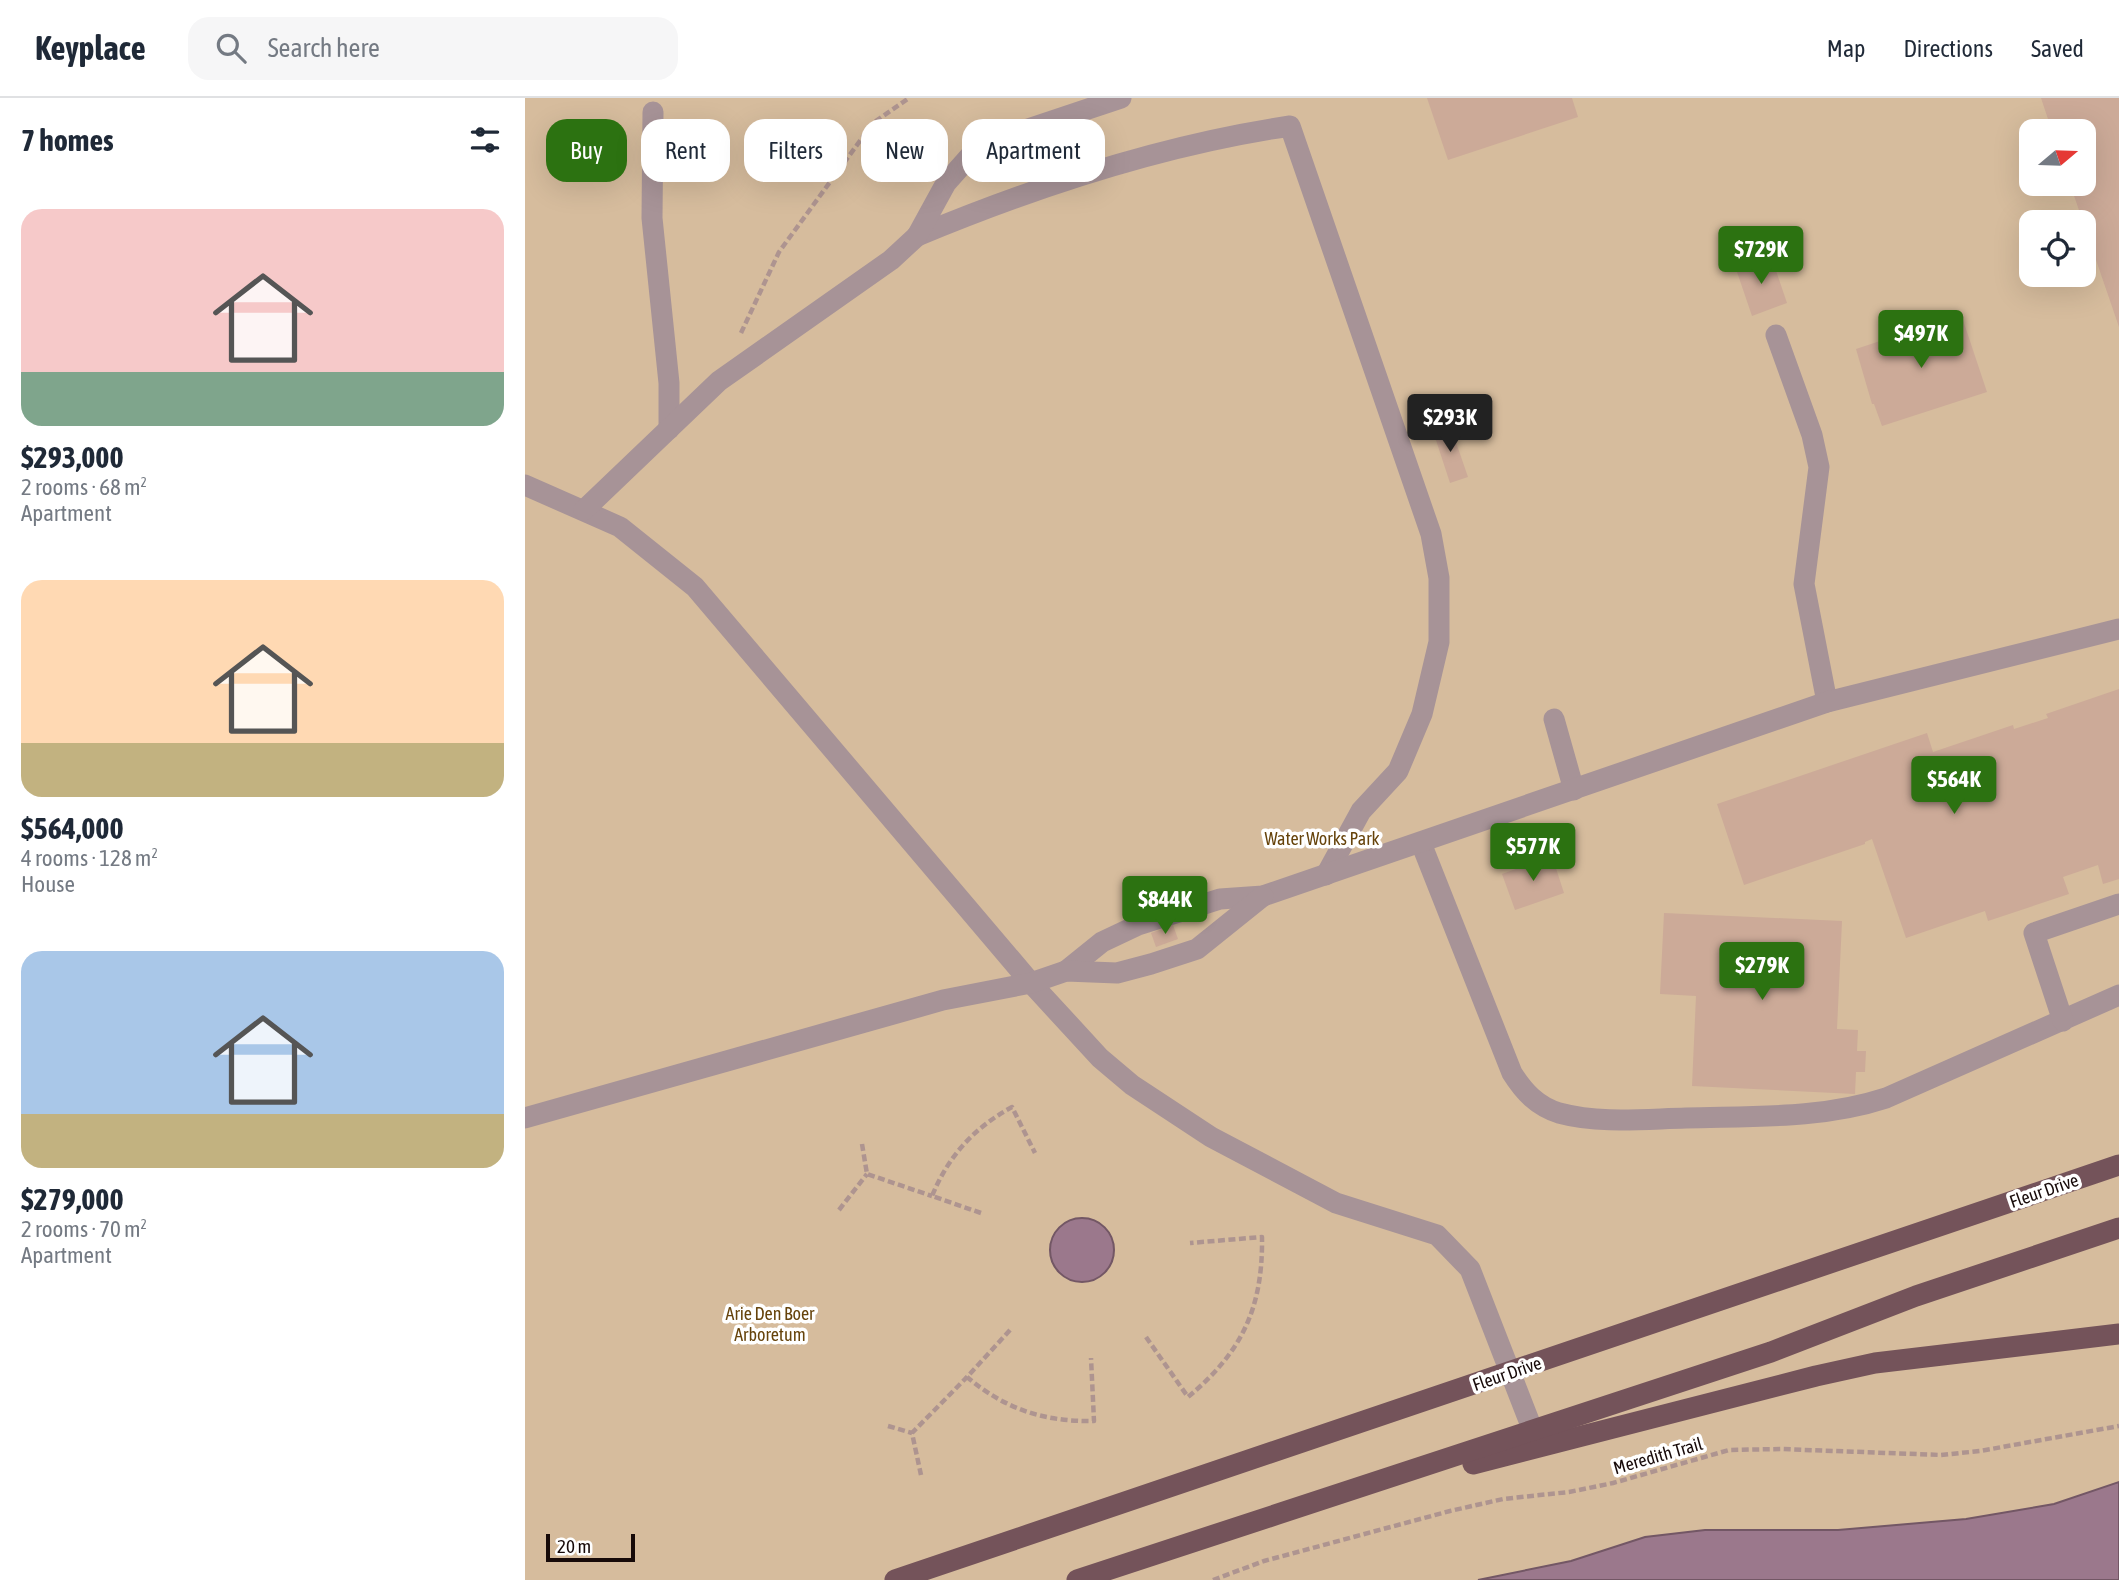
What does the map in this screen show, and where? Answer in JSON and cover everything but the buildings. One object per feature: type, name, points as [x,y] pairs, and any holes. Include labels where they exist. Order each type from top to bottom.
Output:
[{"type":"main road","name":"Fleur Drive","points":[[895,1580],[2119,1166]]},
{"type":"main road","points":[[1077,1580],[1771,1352],[1916,1296],[2119,1228]]},
{"type":"main road","points":[[1274,1515],[1816,1376],[1889,1362],[2119,1334]]},
{"type":"lane","points":[[584,510],[719,381],[891,260],[916,236],[946,183],[970,156],[995,140],[1121,98]]},
{"type":"lane","points":[[653,112],[652,218],[669,383],[669,429]]},
{"type":"lane","points":[[916,236],[990,205],[1124,162],[1236,134],[1290,126],[1431,534],[1439,578],[1439,642],[1422,714],[1398,771],[1361,811],[1326,875]]},
{"type":"lane","points":[[1776,335],[1812,435],[1819,467],[1800,614],[1827,702]]},
{"type":"lane","points":[[525,485],[620,527],[695,587],[1031,983],[1100,1058],[1132,1085],[1211,1137],[1336,1203],[1437,1236],[1470,1269],[1533,1431]]},
{"type":"lane","points":[[525,1118],[943,1000],[1031,983],[1066,971],[1102,942],[1138,925],[1220,899],[1263,896],[1827,702],[2119,629]]},
{"type":"lane","points":[[1553,719],[1574,790]]},
{"type":"lane","points":[[1421,843],[1512,1073],[1523,1091],[1539,1105],[1559,1113],[1602,1120],[1827,1112],[1862,1106],[1887,1098],[2119,995]]},
{"type":"lane","points":[[1066,971],[1117,972],[1197,948],[1263,896]]},
{"type":"lane","points":[[2063,1021],[2034,933],[2119,904]]},
{"type":"path","points":[[741,334],[779,252],[873,123],[909,98]]},
{"type":"path","points":[[932,1196],[949,1162],[960,1147],[976,1131],[1013,1107],[1035,1153]]},
{"type":"path","points":[[839,1210],[867,1174],[862,1144]]},
{"type":"path","points":[[867,1174],[981,1213]]},
{"type":"path","points":[[1146,1337],[1188,1397],[1212,1377],[1247,1327],[1257,1298],[1262,1268],[1262,1237],[1190,1243]]},
{"type":"path","points":[[912,1433],[1010,1330]]},
{"type":"path","points":[[967,1377],[984,1392],[1024,1412],[1070,1422],[1094,1421],[1091,1358]]},
{"type":"path","points":[[888,1426],[912,1433]]},
{"type":"path","name":"Meredith Trail","points":[[1213,1580],[1264,1561],[1450,1511],[1503,1499],[1569,1492],[1613,1483],[1729,1450],[1781,1449],[1941,1455],[1991,1449],[2119,1426]]},
{"type":"path","points":[[912,1433],[921,1475]]},
{"type":"green space","name":"Water Works Park","points":[[525,98],[2119,98],[2119,1482],[2054,1504],[1966,1519],[1838,1530],[1705,1530],[1645,1537],[1571,1561],[1478,1580],[525,1580]]},
{"type":"shaded area","points":[[1076,1218],[1088,1218],[1105,1227],[1112,1238],[1112,1262],[1105,1273],[1088,1282],[1076,1282],[1064,1277],[1055,1268],[1050,1256],[1050,1244],[1055,1232],[1064,1223]]},
{"type":"shaded area","points":[[2119,1482],[2119,1580],[1478,1580],[1571,1561],[1645,1537],[1705,1530],[1838,1530],[1966,1519],[2054,1504]]},
{"type":"park label","name":"Arie Den Boer Arboretum","points":[[770,1324]]}]
